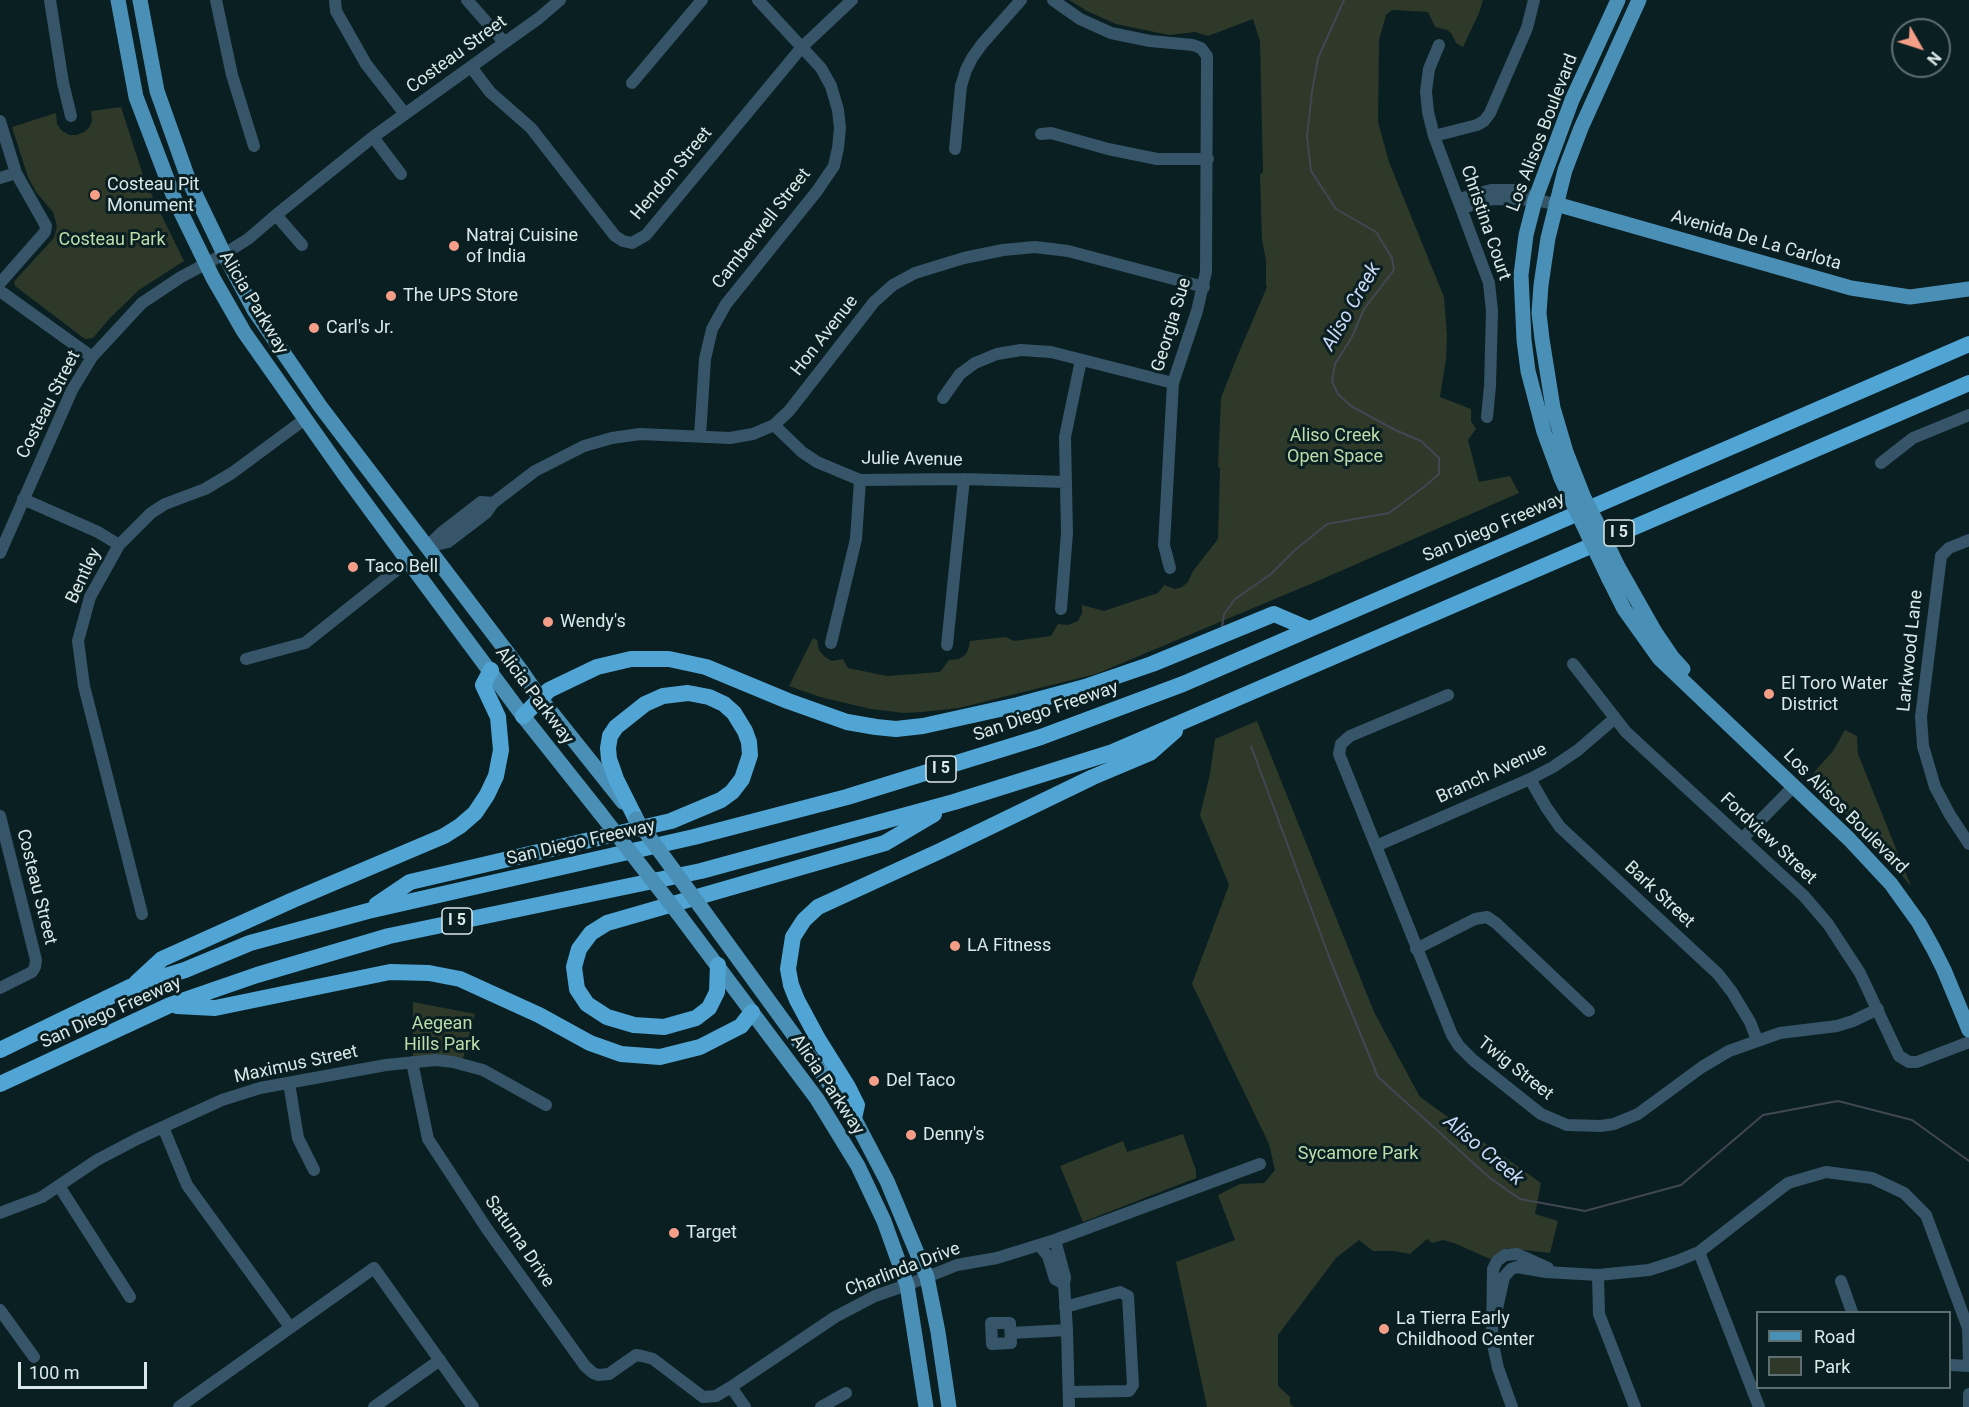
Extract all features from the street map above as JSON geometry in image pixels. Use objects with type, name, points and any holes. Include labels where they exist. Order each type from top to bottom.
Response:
[{"type":"highway","name":"San Diego Freeway","points":[[0,1050],[130,987],[185,970],[250,944],[368,911],[694,837],[847,797],[1041,737],[1193,680],[1969,344]]},
{"type":"highway","name":"San Diego Freeway","points":[[0,1084],[170,1005],[257,975],[388,936],[702,871],[954,802],[1110,753],[1969,383]]},
{"type":"highway","points":[[523,716],[549,690],[597,667],[631,659],[669,658],[706,667],[788,701],[847,722],[896,729],[923,726],[1018,705],[1086,687],[1152,664],[1274,614],[1308,629]]},
{"type":"highway","points":[[130,987],[162,959],[444,836],[475,813],[496,776],[501,750],[495,710],[483,685],[491,670]]},
{"type":"highway","points":[[368,911],[410,882],[671,821],[721,800],[732,792],[742,779],[750,755],[750,742],[746,730],[734,713],[724,704],[709,697],[688,693],[663,696],[645,704],[616,727],[610,736],[609,759],[616,779],[636,819]]},
{"type":"highway","points":[[856,1122],[857,1105],[818,1040],[797,1000],[792,985],[788,969],[793,937],[804,920],[818,907],[1093,777],[1150,753],[1186,721]]},
{"type":"highway","points":[[718,966],[717,992],[709,1008],[696,1018],[664,1027],[634,1025],[607,1017],[597,1011],[587,1004],[577,989],[574,967],[579,949],[591,933],[607,923],[885,843],[954,802]]},
{"type":"highway","points":[[170,1005],[215,1008],[390,972],[429,973],[460,979],[590,1043],[621,1054],[660,1057],[700,1047],[741,1026],[750,1016]]},
{"type":"main road","name":"Alicia Parkway","points":[[118,0],[136,97],[175,200],[206,264],[244,332],[408,561],[523,716],[677,912],[718,966],[750,1016],[817,1099],[858,1166],[884,1221],[908,1285],[926,1407]]},
{"type":"main road","name":"Alicia Parkway","points":[[141,0],[157,91],[189,180],[254,310],[311,394],[540,698],[636,819],[856,1122],[898,1204],[927,1277],[949,1407]]},
{"type":"main road","name":"Los Alisos Boulevard","points":[[1618,0],[1572,100],[1535,200],[1526,236],[1521,275],[1524,340],[1528,371],[1544,432],[1568,477],[1608,579],[1624,609],[1659,658],[1861,851],[1891,884],[1919,923],[1937,956],[1969,1030]]},
{"type":"main road","name":"Los Alisos Boulevard","points":[[1639,0],[1581,128],[1565,170],[1556,204],[1541,285],[1539,313],[1544,363],[1553,408],[1566,452],[1568,477],[1584,498],[1617,565],[1655,632],[1672,657],[1696,684],[1704,701]]},
{"type":"main road","name":"Avenida De La Carlota","points":[[1556,204],[1851,288],[1910,297],[1969,289]]},
{"type":"main road","points":[[244,332],[271,356],[300,394],[311,394]]},
{"type":"main road","points":[[305,419],[314,417],[322,424],[355,466],[384,489]]},
{"type":"main road","points":[[408,561],[427,547]]},
{"type":"main road","points":[[750,1016],[767,998]]},
{"type":"main road","points":[[840,1136],[856,1122]]},
{"type":"street","points":[[50,0],[63,82],[71,116]]},
{"type":"street","points":[[216,0],[231,75],[254,146]]},
{"type":"street","points":[[335,0],[336,10],[366,64],[405,114]]},
{"type":"street","points":[[467,0],[504,42]]},
{"type":"street","name":"Costeau Street","points":[[0,553],[72,390],[92,357],[149,297],[248,239],[373,137],[539,18],[560,0]]},
{"type":"street","points":[[632,83],[702,0]]},
{"type":"street","name":"Camberwell Street","points":[[700,436],[705,359],[712,329],[726,304],[818,191],[834,166],[838,148],[840,128],[838,110],[831,86],[821,68],[758,0]]},
{"type":"street","name":"Hendon Street","points":[[471,67],[490,92],[531,128],[615,236],[622,241],[632,243],[646,235],[802,47],[852,0]]},
{"type":"street","points":[[955,149],[961,86],[966,70],[982,44],[1021,0]]},
{"type":"street","name":"Georgia Sue","points":[[1053,0],[1080,19],[1111,33],[1150,41],[1193,45],[1201,48],[1207,56],[1206,272],[1204,287],[1173,383],[1164,545],[1170,568]]},
{"type":"street","points":[[1434,136],[1477,125],[1484,121],[1490,113],[1527,28],[1534,0]]},
{"type":"street","name":"Christina Court","points":[[1439,45],[1429,69],[1426,91],[1428,112],[1434,136],[1489,283],[1492,310],[1491,376],[1487,417]]},
{"type":"street","points":[[0,121],[16,173],[46,226],[45,232],[0,283]]},
{"type":"street","points":[[1041,134],[1051,133],[1108,149],[1157,159],[1208,159]]},
{"type":"street","points":[[373,137],[401,174]]},
{"type":"street","points":[[0,178],[16,173]]},
{"type":"street","name":"Avenida De La Carlota","points":[[1460,204],[1491,190],[1519,190],[1535,200],[1556,204]]},
{"type":"street","points":[[276,215],[302,245]]},
{"type":"street","name":"Hon Avenue","points":[[427,547],[448,542],[535,471],[584,446],[612,438],[640,434],[730,438],[753,434],[774,425],[789,411],[874,302],[893,285],[925,270],[983,254],[1035,248],[1068,251],[1204,287]]},
{"type":"street","points":[[0,291],[92,357]]},
{"type":"street","points":[[943,398],[956,378],[975,363],[997,354],[1028,350],[1051,352],[1173,383]]},
{"type":"street","points":[[1061,609],[1067,533],[1065,437],[1081,360]]},
{"type":"street","points":[[1881,463],[1913,438],[1969,415]]},
{"type":"street","name":"Bentley","points":[[142,914],[84,686],[78,641],[90,597],[119,545],[151,513],[173,501],[205,489],[232,473],[305,419]]},
{"type":"street","name":"Julie Avenue","points":[[774,425],[802,452],[817,462],[860,480],[964,479],[1066,482]]},
{"type":"street","points":[[947,645],[964,479]]},
{"type":"street","points":[[831,643],[856,539],[860,480]]},
{"type":"street","points":[[23,499],[83,525],[119,545]]},
{"type":"street","name":"Larkwood Lane","points":[[1969,540],[1949,548],[1941,556],[1921,717],[1923,746],[1930,774],[1950,815],[1969,844]]},
{"type":"street","points":[[246,659],[305,642],[408,561]]},
{"type":"street","name":"Fordview Street","points":[[1573,664],[1614,719],[1804,896],[1828,924],[1860,973],[1899,1056],[1909,1062],[1920,1061],[1969,1042]]},
{"type":"street","name":"Twig Street","points":[[1448,695],[1350,736],[1339,748],[1342,762],[1452,1035],[1473,1060],[1541,1114],[1568,1125],[1601,1126],[1625,1120],[1638,1114],[1713,1060],[1730,1051],[1780,1034],[1853,1022],[1878,1009]]},
{"type":"street","name":"Branch Avenue","points":[[1376,846],[1530,779],[1569,757],[1614,719]]},
{"type":"street","name":"Bark Street","points":[[1530,779],[1545,807],[1560,827],[1718,974],[1750,1022],[1757,1040]]},
{"type":"street","points":[[1742,840],[1793,787]]},
{"type":"street","name":"Costeau Street","points":[[0,816],[36,960],[32,972],[0,988]]},
{"type":"street","points":[[1416,949],[1476,919],[1487,917],[1589,1011]]},
{"type":"street","name":"Maximus Street","points":[[0,1214],[27,1204],[104,1156],[231,1096],[289,1083],[436,1060],[483,1070],[546,1105]]},
{"type":"street","name":"Saturna Drive","points":[[412,1062],[428,1139],[487,1229],[585,1366],[593,1373],[604,1375],[636,1355],[653,1359]]},
{"type":"street","points":[[289,1083],[298,1138],[314,1170]]},
{"type":"street","points":[[163,1127],[186,1185],[290,1327]]},
{"type":"street","name":"Charlinda Drive","points":[[653,1359],[703,1397],[716,1396],[835,1317],[875,1296],[957,1265],[997,1258],[1055,1240],[1260,1164]]},
{"type":"street","points":[[1493,1322],[1504,1277],[1510,1269],[1517,1267],[1546,1272],[1598,1275],[1649,1270],[1699,1252],[1788,1183],[1826,1172],[1872,1178],[1904,1193],[1926,1215],[1968,1328],[1969,1364],[1951,1365]]},
{"type":"street","points":[[59,1186],[129,1297]]},
{"type":"street","points":[[1055,1240],[1065,1277],[1069,1407]]},
{"type":"street","points":[[1039,1245],[1048,1256],[1055,1279],[1064,1284]]},
{"type":"street","points":[[1699,1252],[1760,1407]]},
{"type":"street","points":[[1512,1407],[1498,1368],[1492,1340],[1493,1269],[1497,1261],[1505,1256],[1517,1254],[1557,1272]]},
{"type":"street","points":[[179,1407],[197,1402],[290,1327],[374,1268],[474,1407]]},
{"type":"street","points":[[1598,1275],[1599,1314],[1635,1407]]},
{"type":"street","points":[[1841,1281],[1852,1311]]},
{"type":"street","points":[[1065,1307],[1120,1293],[1128,1296],[1133,1384],[1129,1391],[1069,1392]]},
{"type":"street","points":[[0,1310],[34,1357]]},
{"type":"street","points":[[1011,1333],[1067,1330]]},
{"type":"street","points":[[374,1407],[440,1360]]},
{"type":"street","points":[[731,1388],[745,1407]]},
{"type":"street","points":[[821,1407],[846,1393]]},
{"type":"street","points":[[1969,1394],[1969,1407]]},
{"type":"green space","name":"Aliso Creek Open Space","points":[[1069,0],[1483,0],[1463,47],[1456,43],[1447,30],[1435,27],[1428,12],[1392,10],[1386,15],[1379,40],[1378,122],[1389,162],[1444,297],[1447,335],[1440,397],[1471,409],[1471,421],[1476,429],[1468,440],[1479,482],[1510,476],[1519,493],[1096,674],[959,708],[904,713],[871,709],[820,697],[789,686],[813,638],[817,640],[819,650],[832,661],[843,659],[848,668],[887,676],[940,672],[949,660],[959,659],[965,655],[970,641],[1006,637],[1014,641],[1051,636],[1058,624],[1068,625],[1078,621],[1082,613],[1082,605],[1104,611],[1158,593],[1164,585],[1175,589],[1182,587],[1218,539],[1221,398],[1267,287],[1262,239],[1260,175],[1263,172],[1260,41],[1253,19],[1208,36],[1195,32],[1169,35],[1116,24]]},
{"type":"green space","name":"Costeau Park","points":[[121,107],[142,172],[184,261],[139,290],[93,338],[85,339],[15,286],[14,282],[18,277],[54,238],[57,226],[53,212],[36,192],[28,177],[12,127],[56,113],[57,124],[61,130],[69,135],[76,135],[89,128],[92,121],[91,111]]},
{"type":"green space","name":"Sycamore Park","points":[[1257,721],[1374,1012],[1420,1097],[1541,1183],[1535,1214],[1558,1221],[1550,1253],[1507,1248],[1490,1259],[1443,1240],[1432,1243],[1427,1239],[1410,1254],[1373,1251],[1359,1240],[1336,1258],[1278,1335],[1278,1386],[1290,1397],[1290,1404],[1294,1407],[1207,1407],[1176,1262],[1235,1240],[1218,1195],[1240,1184],[1264,1183],[1275,1170],[1269,1144],[1192,984],[1229,885],[1200,815],[1210,774],[1215,739]]},
{"type":"green space","points":[[1845,730],[1857,736],[1858,754],[1911,886],[1861,829],[1808,779],[1833,751]]},
{"type":"green space","name":"Aegean Hills Park","points":[[413,1002],[475,1014],[462,1062],[413,1058]]},
{"type":"green space","points":[[1183,1134],[1196,1170],[1196,1178],[1083,1222],[1060,1166],[1123,1141],[1127,1152]]},
{"type":"waterway","name":"Aliso Creek","points":[[1222,627],[1224,614],[1235,599],[1271,574],[1295,550],[1327,524],[1389,513],[1439,474],[1439,458],[1421,441],[1351,406],[1338,394],[1332,382],[1335,364],[1352,337],[1364,309],[1394,270],[1392,258],[1376,232],[1336,209],[1311,171],[1307,137],[1318,58],[1344,0]]},
{"type":"waterway","name":"Aliso Creek","points":[[1251,746],[1331,962],[1378,1077],[1490,1178],[1520,1199],[1585,1211],[1681,1185],[1763,1115],[1838,1101],[1912,1120],[1969,1161]]},
{"type":"place","name":"Costeau Pit Monument","points":[[95,195]]},
{"type":"place","name":"Natraj Cuisine of India","points":[[454,246]]},
{"type":"place","name":"The UPS Store","points":[[391,296]]},
{"type":"place","name":"Carl's Jr.","points":[[314,328]]},
{"type":"place","name":"Taco Bell","points":[[353,567]]},
{"type":"place","name":"Wendy's","points":[[548,622]]},
{"type":"place","name":"El Toro Water District","points":[[1769,694]]},
{"type":"place","name":"LA Fitness","points":[[955,946]]},
{"type":"place","name":"Del Taco","points":[[874,1081]]},
{"type":"place","name":"Denny's","points":[[911,1135]]},
{"type":"place","name":"Target","points":[[674,1233]]},
{"type":"place","name":"La Tierra Early Childhood Center","points":[[1384,1329]]}]
